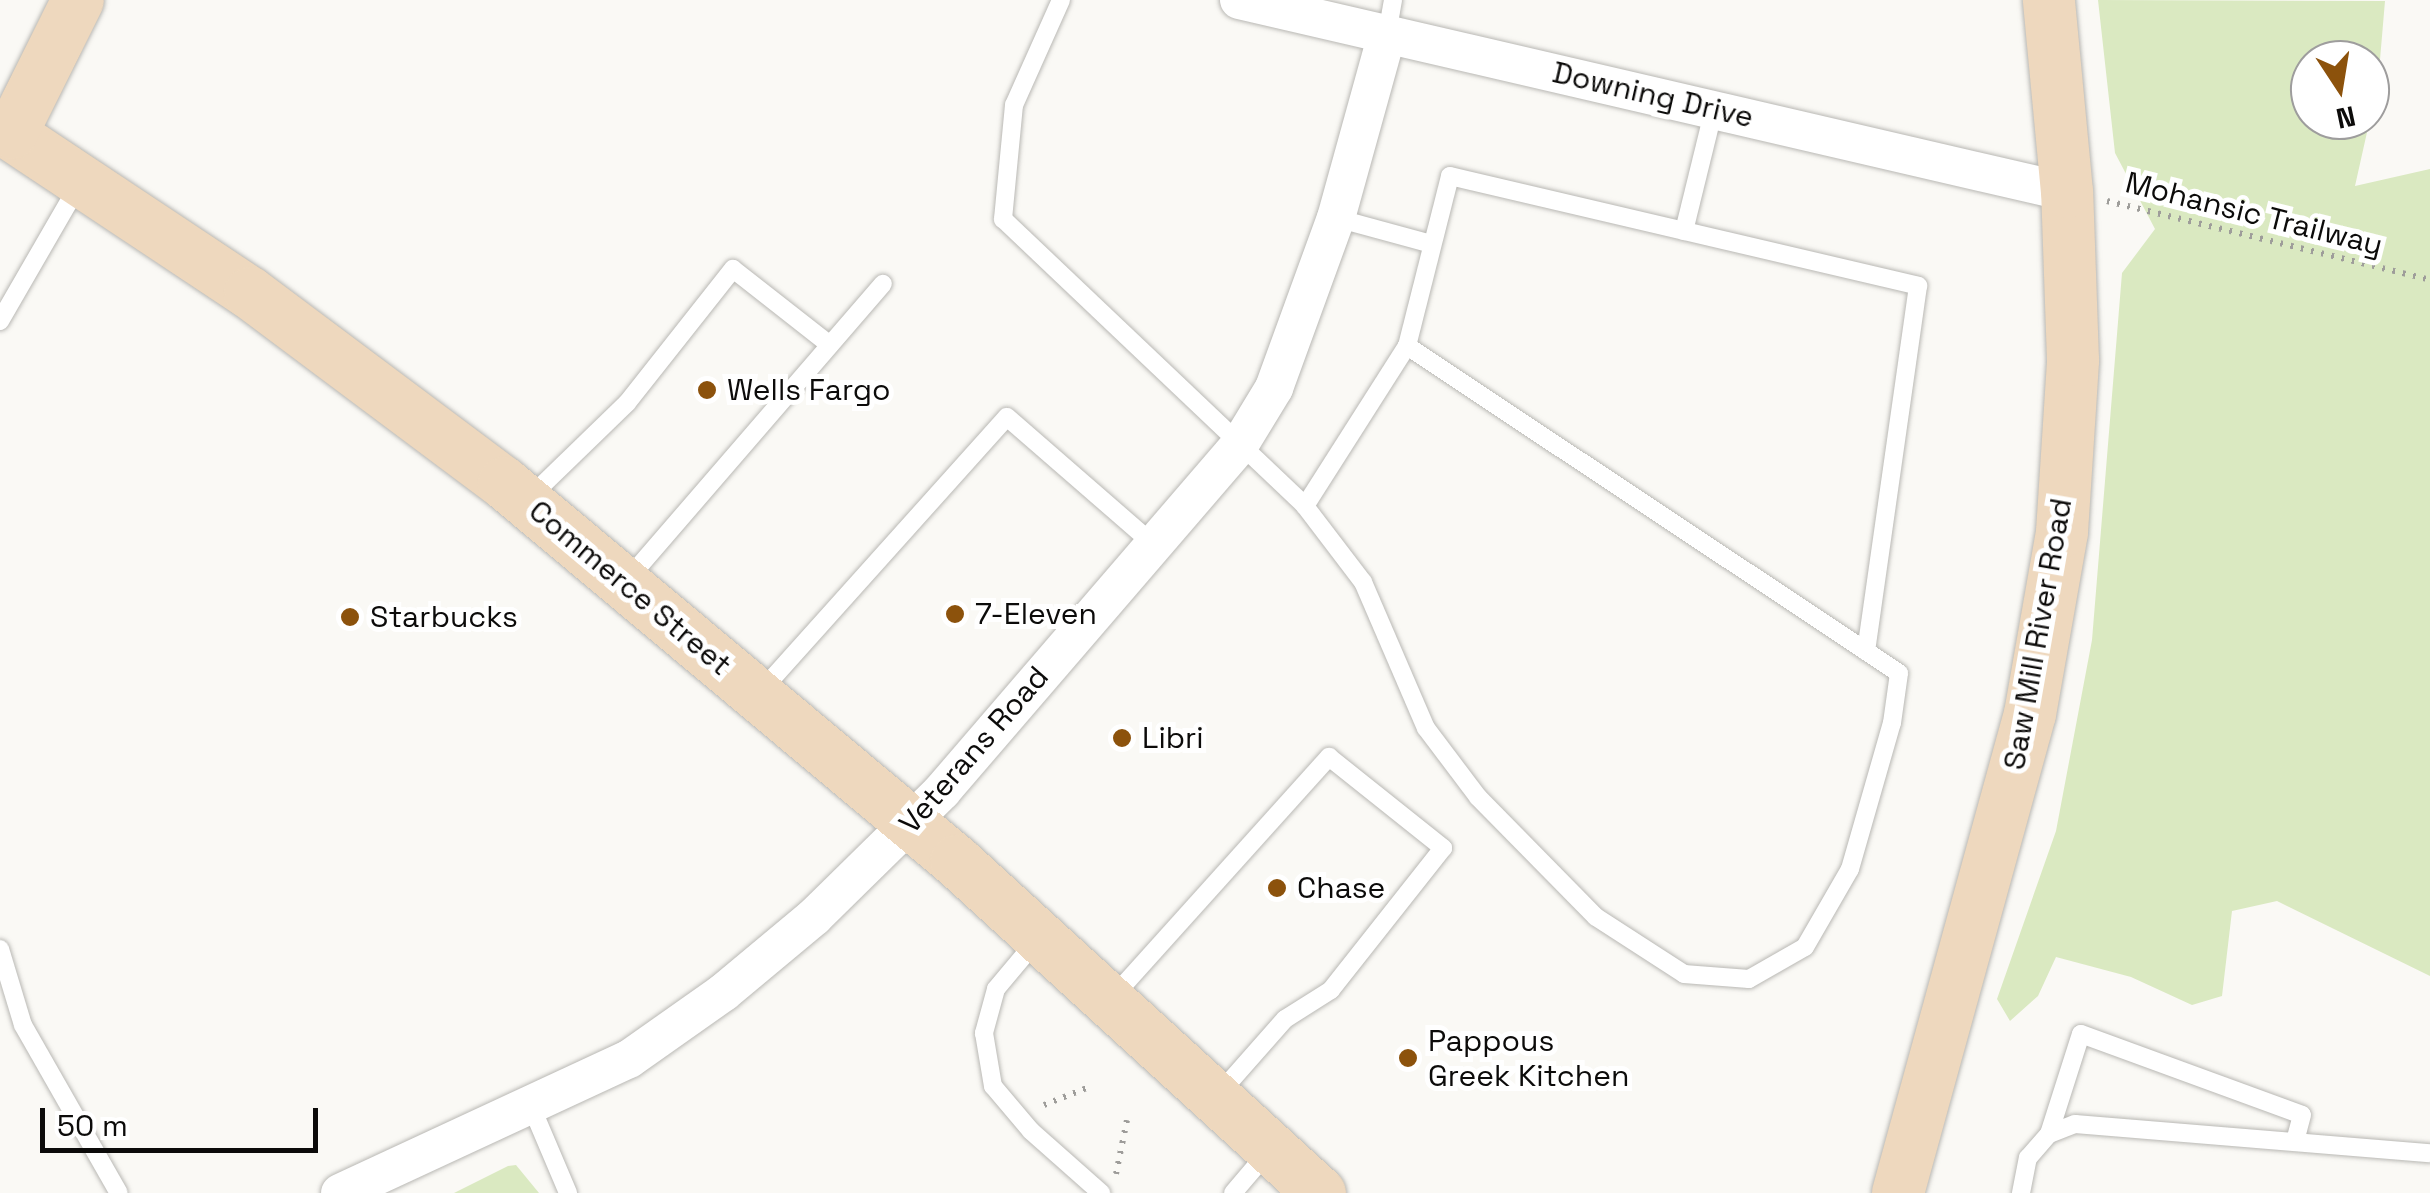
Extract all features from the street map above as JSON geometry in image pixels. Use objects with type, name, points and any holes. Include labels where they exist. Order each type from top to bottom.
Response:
[{"type":"street","name":"Commerce Street","points":[[78,0],[6,130],[250,293],[526,501],[910,826],[1320,1193]]},
{"type":"street","name":"Downing Drive","points":[[1238,0],[1390,17],[1714,108],[2068,192]]},
{"type":"street","name":"Saw Mill River Road","points":[[1898,1193],[2030,714],[2058,550],[2073,360],[2068,192],[2049,0]]},
{"type":"street","name":"Veterans Road","points":[[340,1193],[528,1100],[629,1059],[724,992],[910,826],[1151,542],[1240,444],[1274,388],[1336,218],[1390,17]]},
{"type":"lane","points":[[1061,0],[1014,105],[1004,219],[1305,506],[1363,582],[1426,728],[1478,797],[1596,917],[1684,974],[1749,979],[1805,947],[1850,870],[1892,723],[1899,673],[1408,346]]},
{"type":"lane","points":[[1684,232],[1714,108]]},
{"type":"lane","points":[[1305,506],[1408,346],[1450,176],[1918,286],[1866,651]]},
{"type":"lane","points":[[0,322],[82,179]]},
{"type":"lane","points":[[1336,218],[1432,244]]},
{"type":"lane","points":[[526,501],[626,402],[733,269],[830,346]]},
{"type":"lane","points":[[624,583],[883,284]]},
{"type":"lane","points":[[757,694],[1007,417],[1151,542]]},
{"type":"lane","points":[[1108,1002],[1328,757],[1443,848],[1331,990],[1285,1019],[1214,1100]]},
{"type":"lane","points":[[1038,939],[996,988],[984,1033],[993,1086],[1031,1131],[1101,1193]]},
{"type":"lane","points":[[0,948],[23,1025],[119,1193]]},
{"type":"lane","points":[[2022,1193],[2028,1158],[2048,1134],[2080,1034],[2302,1115],[2295,1142]]},
{"type":"lane","points":[[528,1100],[568,1193]]},
{"type":"lane","points":[[2048,1134],[2076,1124],[2430,1153]]},
{"type":"lane","points":[[1233,1193],[1270,1148]]},
{"type":"path","name":"Mohansic Trailway","points":[[2068,192],[2430,280]]},
{"type":"path","points":[[1036,1108],[1089,1088]]},
{"type":"path","points":[[1115,1175],[1127,1120]]},
{"type":"green space","points":[[2098,0],[2385,1],[2382,40],[2290,40],[2290,140],[2365,140],[2355,186],[2430,169],[2430,976],[2277,901],[2232,911],[2222,996],[2192,1005],[2131,977],[2056,957],[2038,996],[2010,1021],[1997,999],[2056,831],[2092,640],[2122,273],[2155,229],[2115,153]]},
{"type":"green space","points":[[516,1165],[539,1193],[454,1193],[508,1166]]},
{"type":"place","name":"Wells Fargo","points":[[707,390]]},
{"type":"place","name":"7-Eleven","points":[[955,614]]},
{"type":"place","name":"Starbucks","points":[[350,617]]},
{"type":"place","name":"Libri","points":[[1122,738]]},
{"type":"place","name":"Chase","points":[[1277,888]]},
{"type":"place","name":"Pappous Greek Kitchen","points":[[1408,1058]]}]
